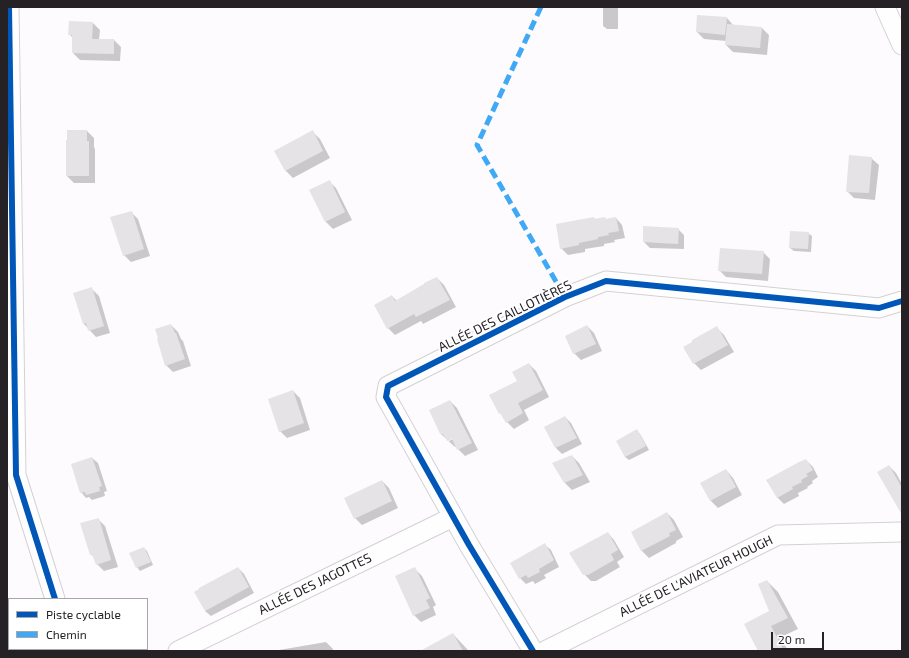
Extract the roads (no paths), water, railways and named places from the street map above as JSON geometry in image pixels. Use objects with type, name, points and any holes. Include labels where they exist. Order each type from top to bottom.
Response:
[{"type":"street","points":[[9,7],[16,475],[55,598]]},
{"type":"street","points":[[884,7],[902,45]]},
{"type":"street","name":"ALLÉE DES CAILLOTIÈRES","points":[[453,517],[386,397],[388,386],[565,297],[606,281],[879,308],[902,301]]},
{"type":"street","points":[[453,517],[533,651]]},
{"type":"street","name":"ALLÉE DES JAGOTTES","points":[[178,651],[453,517]]},
{"type":"street","name":"ALLÉE DE L'AVIATEUR HOUGH","points":[[545,651],[778,535],[902,532]]}]
